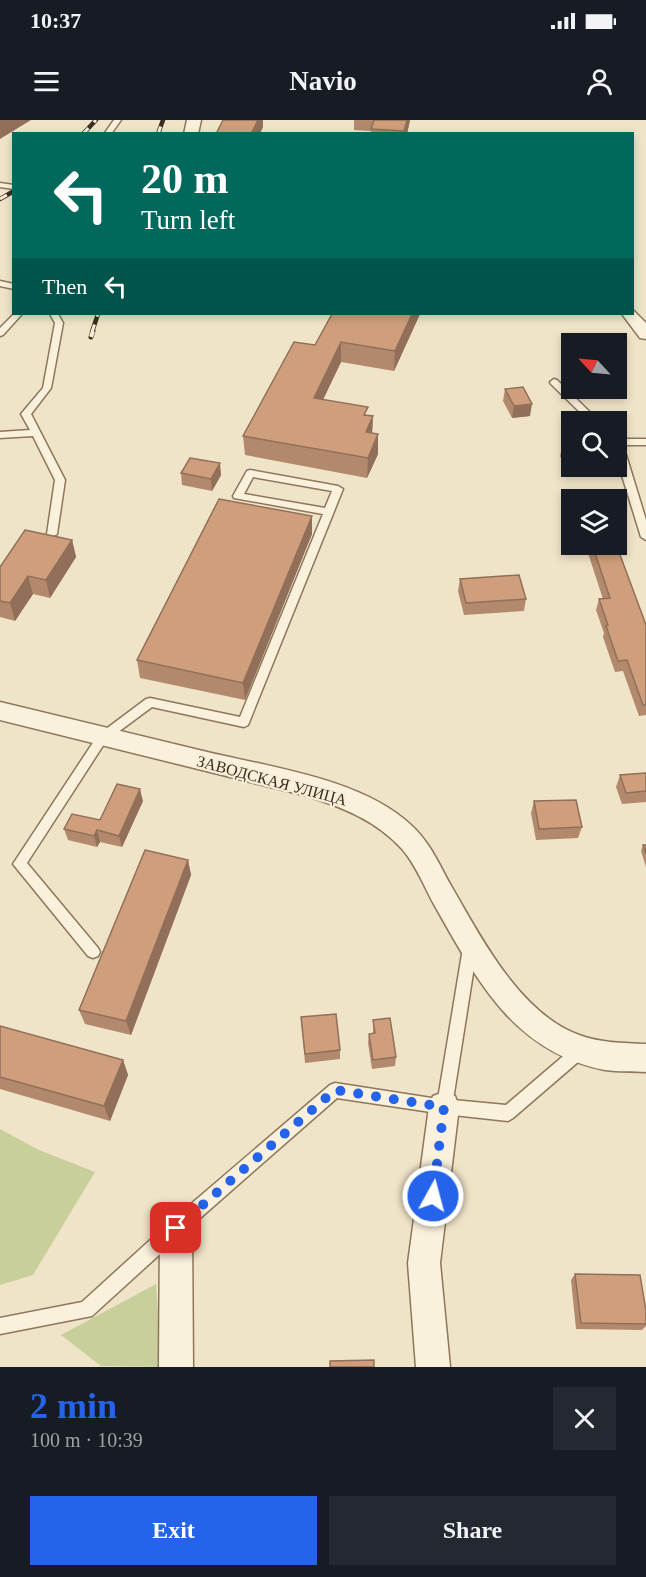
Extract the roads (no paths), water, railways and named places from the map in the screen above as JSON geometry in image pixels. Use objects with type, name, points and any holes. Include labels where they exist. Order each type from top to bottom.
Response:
[{"type":"street","points":[[631,315],[646,334]]},
{"type":"street","name":"ЗАВОДСКАЯ УЛИЦА","points":[[0,711],[102,738],[307,786],[354,801],[386,818],[412,842],[471,943],[511,1003],[530,1023],[552,1039],[580,1051],[603,1057],[646,1058]]},
{"type":"street","points":[[433,1367],[424,1263],[444,1107]]},
{"type":"street","points":[[176,1228],[176,1367]]},
{"type":"lane","points":[[0,333],[17,315]]},
{"type":"lane","points":[[52,534],[60,480],[26,414],[47,388],[59,323],[55,315]]},
{"type":"lane","points":[[554,382],[584,411]]},
{"type":"lane","points":[[0,435],[37,432]]},
{"type":"lane","points":[[627,442],[646,442]]},
{"type":"lane","points":[[93,952],[20,864],[102,738],[150,702],[244,722],[338,489],[250,473],[238,496],[328,512]]},
{"type":"lane","points":[[627,475],[646,537]]},
{"type":"lane","points":[[444,1107],[471,943]]},
{"type":"lane","points":[[0,1326],[86,1310],[176,1228],[335,1090],[444,1107],[508,1113],[580,1051]]},
{"type":"railway","points":[[85,132],[96,120]]},
{"type":"railway","points":[[159,132],[163,120]]},
{"type":"railway","points":[[0,199],[12,192]]},
{"type":"railway","points":[[92,332],[98,315]]},
{"type":"railway","points":[[91,337],[93,331]]}]
